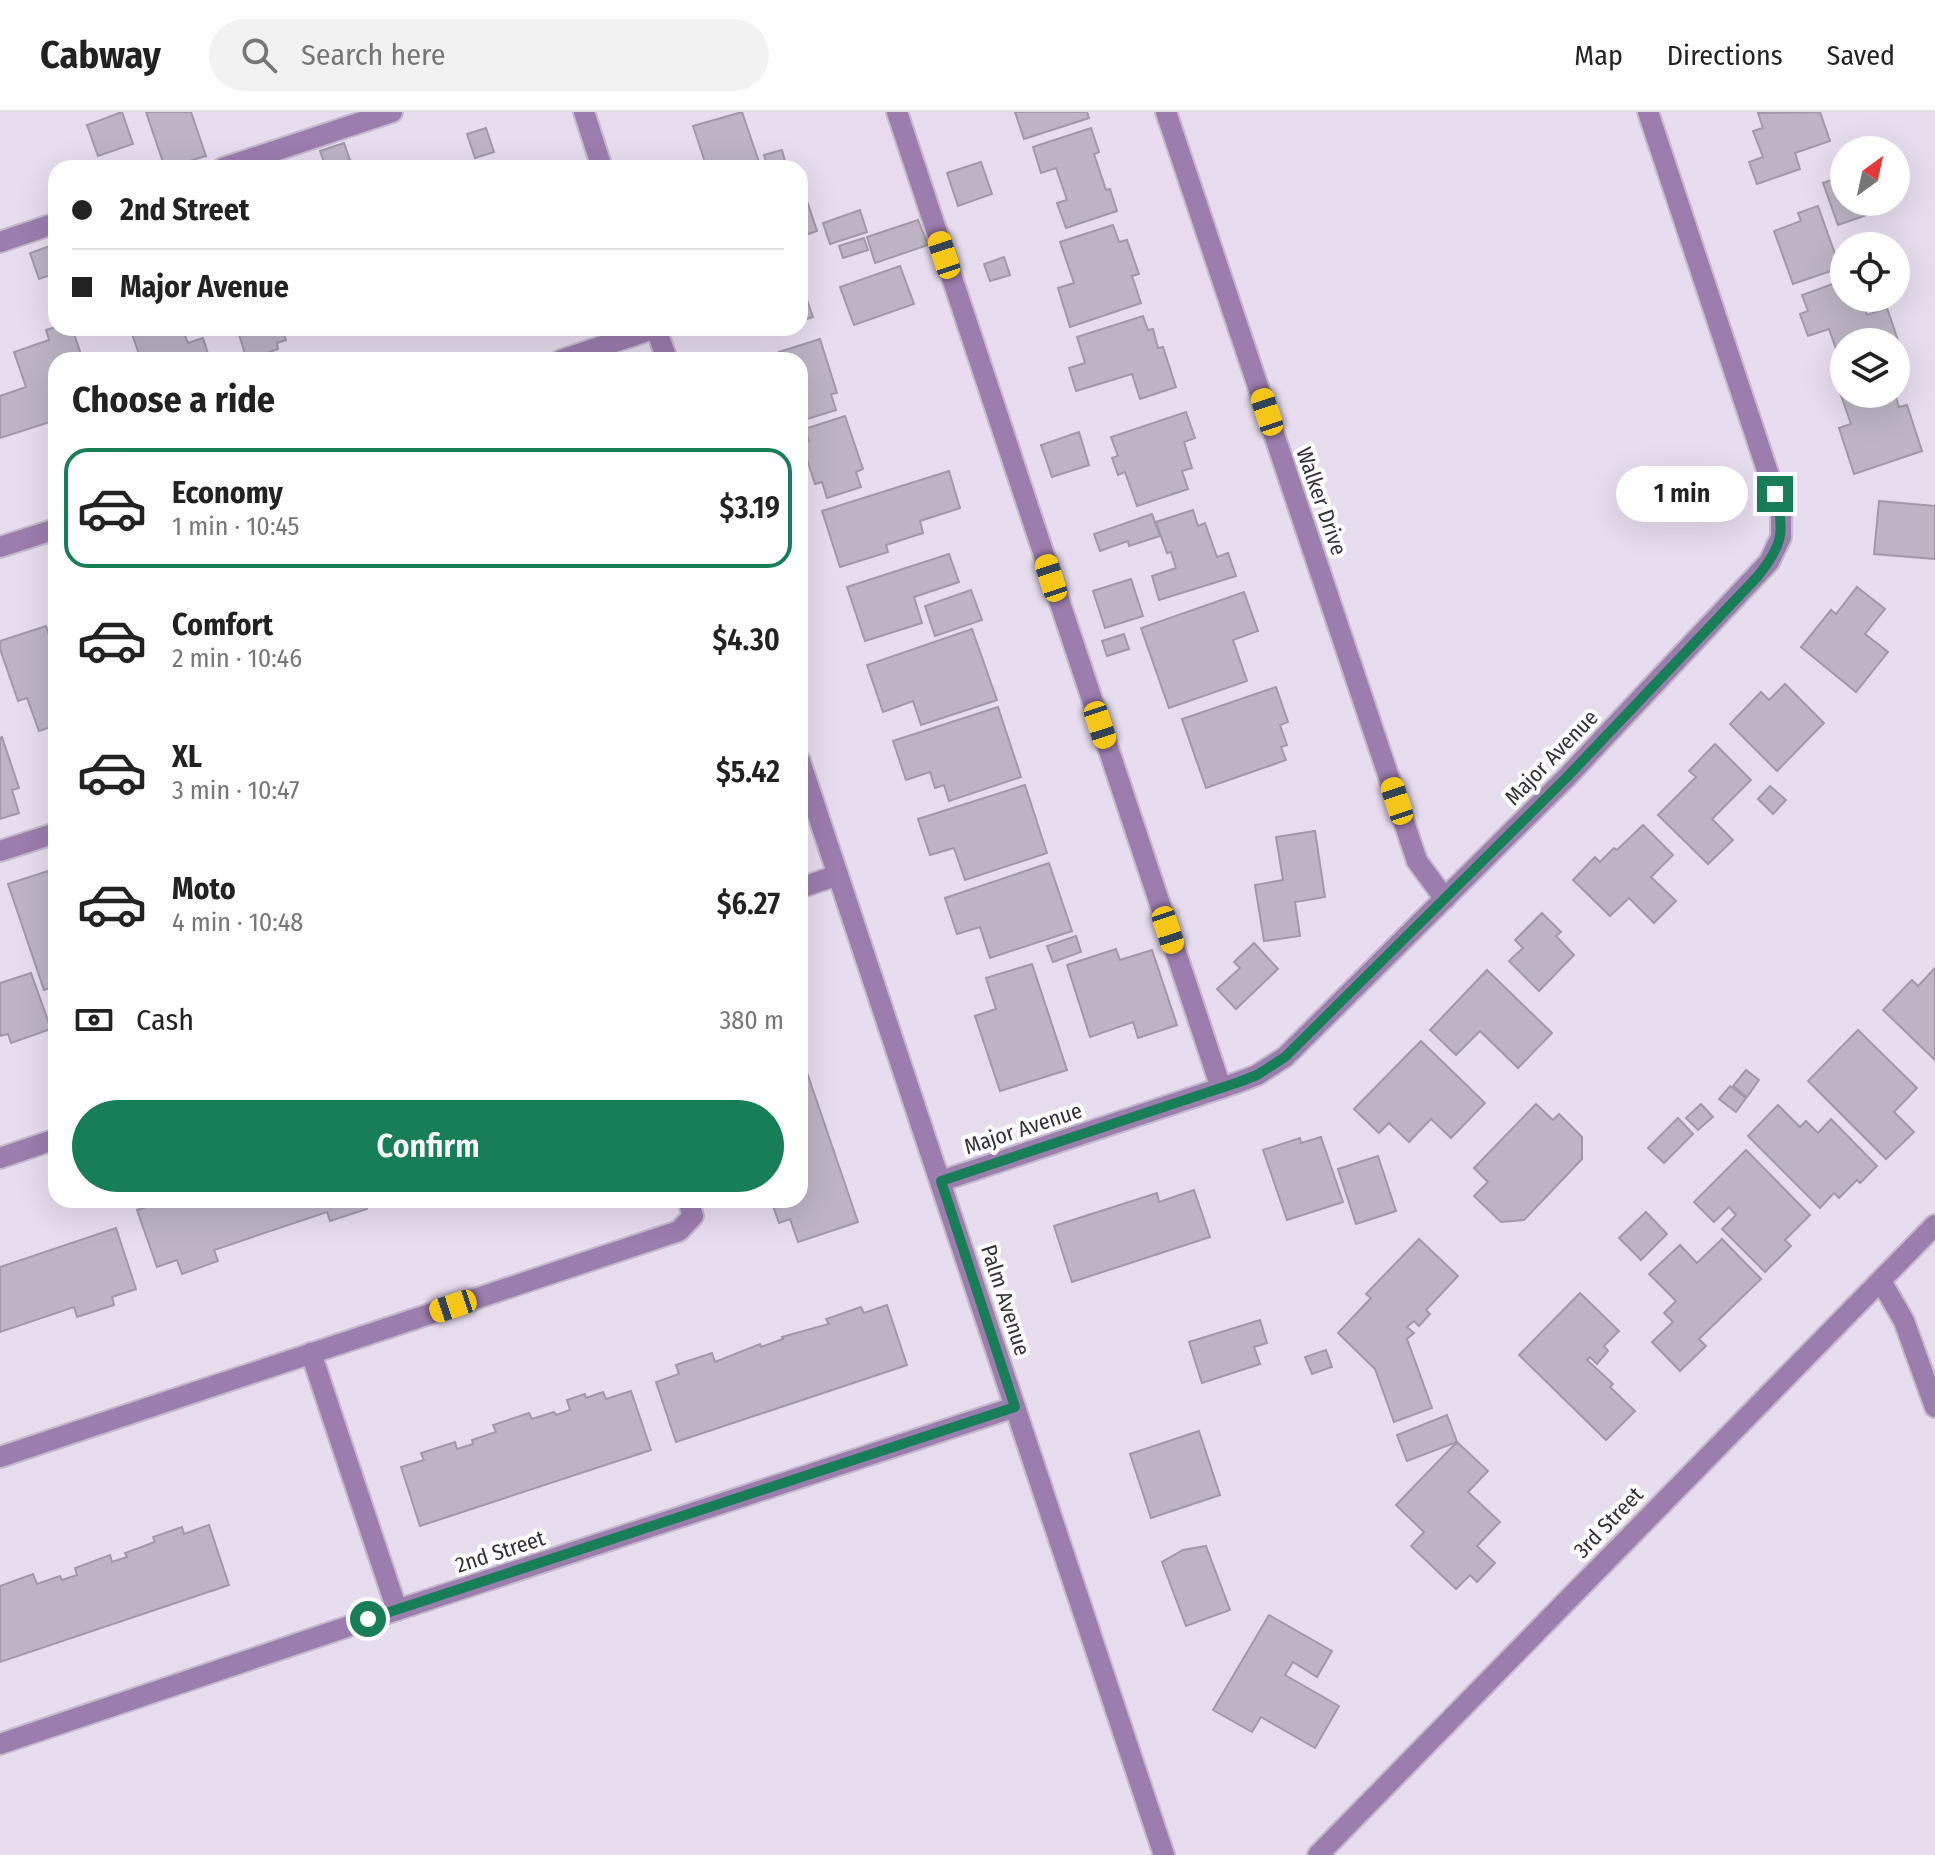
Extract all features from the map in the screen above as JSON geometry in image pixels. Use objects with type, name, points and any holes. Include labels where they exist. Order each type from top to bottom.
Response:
[{"type":"street","points":[[247,160],[392,112]]},
{"type":"street","points":[[584,112],[599,160]]},
{"type":"street","points":[[897,112],[1221,1088]]},
{"type":"street","name":"Walker Drive","points":[[1166,112],[1417,861],[1445,899]]},
{"type":"street","name":"Major Avenue","points":[[941,1181],[1221,1088],[1257,1075],[1285,1057],[1567,777],[1769,562],[1781,537],[1782,525],[1775,494],[1648,112]]},
{"type":"street","points":[[0,242],[48,226]]},
{"type":"street","points":[[585,352],[632,336]]},
{"type":"street","points":[[0,547],[48,532]]},
{"type":"street","name":"Palm Avenue","points":[[808,785],[1164,1855]]},
{"type":"street","points":[[0,851],[48,836]]},
{"type":"street","points":[[808,885],[838,875]]},
{"type":"street","points":[[0,1158],[48,1142]]},
{"type":"street","points":[[0,1457],[679,1231],[693,1216],[690,1208]]},
{"type":"street","name":"3rd Street","points":[[1318,1855],[1935,1225]]},
{"type":"street","points":[[1881,1281],[1904,1321],[1935,1407]]},
{"type":"street","points":[[311,1353],[397,1610]]},
{"type":"street","name":"2nd Street","points":[[0,1744],[1015,1407]]},
{"type":"building","points":[[122,112],[133,144],[98,156],[87,125]]},
{"type":"building","points":[[146,112],[191,112],[206,156],[192,160],[162,160]]},
{"type":"building","points":[[742,112],[758,160],[704,160],[693,126]]},
{"type":"building","points":[[1015,112],[1087,112],[1089,118],[1024,139]]},
{"type":"building","points":[[1820,112],[1830,141],[1795,153],[1800,169],[1757,184],[1749,162],[1763,157],[1753,131],[1763,128],[1758,113]]},
{"type":"building","points":[[486,128],[494,152],[475,158],[467,134]]},
{"type":"building","points":[[1091,128],[1099,152],[1094,154],[1117,211],[1066,228],[1057,203],[1067,200],[1056,168],[1041,173],[1033,147]]},
{"type":"building","points":[[344,143],[350,160],[323,160],[320,151]]},
{"type":"building","points":[[782,150],[785,160],[766,160],[764,155]]},
{"type":"building","points":[[981,162],[992,194],[958,206],[947,173]]},
{"type":"building","points":[[1830,181],[1830,203],[1823,183]]},
{"type":"building","points":[[808,204],[817,231],[808,234]]},
{"type":"building","points":[[1818,206],[1830,240],[1830,271],[1793,284],[1774,231],[1801,221],[1798,213]]},
{"type":"building","points":[[860,210],[867,232],[830,244],[823,223]]},
{"type":"building","points":[[1835,216],[1864,216],[1838,225]]},
{"type":"building","points":[[918,220],[928,245],[875,263],[867,237]]},
{"type":"building","points":[[1113,225],[1119,242],[1127,240],[1139,274],[1132,276],[1141,303],[1070,327],[1058,288],[1074,283],[1060,242]]},
{"type":"building","points":[[864,238],[868,250],[843,258],[839,246]]},
{"type":"building","points":[[48,247],[48,276],[39,279],[30,253]]},
{"type":"building","points":[[1004,257],[1010,275],[990,281],[984,264]]},
{"type":"building","points":[[900,266],[914,304],[854,325],[840,287]]},
{"type":"building","points":[[1830,285],[1830,312],[1866,312],[1867,315],[1888,312],[1894,328],[1830,328],[1830,332],[1829,329],[1808,336],[1800,314],[1808,311],[1802,295]]},
{"type":"building","points":[[1143,316],[1148,330],[1153,329],[1158,348],[1163,347],[1176,387],[1140,399],[1132,374],[1076,391],[1069,368],[1085,363],[1077,337]]},
{"type":"building","points":[[46,330],[48,336],[75,336],[80,352],[48,352],[48,423],[0,438],[0,396],[26,387],[14,352],[49,340]]},
{"type":"building","points":[[133,336],[185,336],[188,343],[203,338],[207,352],[138,352]]},
{"type":"building","points":[[240,336],[285,336],[286,340],[277,343],[278,349],[244,352]]},
{"type":"building","points":[[820,339],[837,393],[831,394],[836,410],[808,419],[808,352],[779,352]]},
{"type":"building","points":[[1845,408],[1908,408],[1922,451],[1854,474],[1839,428],[1851,424]]},
{"type":"building","points":[[1186,412],[1195,438],[1184,442],[1192,468],[1182,471],[1188,489],[1137,506],[1125,472],[1118,475],[1112,458],[1118,456],[1111,437]]},
{"type":"building","points":[[845,416],[863,469],[856,472],[861,487],[827,498],[822,482],[815,484],[808,462],[808,428]]},
{"type":"building","points":[[1079,432],[1089,465],[1052,477],[1041,445]]},
{"type":"building","points":[[949,471],[960,508],[920,521],[923,533],[886,545],[888,552],[840,567],[822,511]]},
{"type":"building","points":[[1879,501],[1935,506],[1935,559],[1874,554]]},
{"type":"building","points":[[1193,510],[1198,526],[1205,523],[1217,557],[1228,553],[1236,576],[1159,600],[1152,576],[1176,568],[1156,522]]},
{"type":"building","points":[[1152,514],[1160,536],[1129,546],[1128,541],[1100,551],[1094,534]]},
{"type":"building","points":[[949,554],[959,582],[914,597],[922,623],[865,641],[847,587]]},
{"type":"building","points":[[1131,579],[1143,616],[1105,628],[1093,591]]},
{"type":"building","points":[[1857,587],[1885,609],[1865,634],[1888,652],[1856,692],[1801,647],[1831,610],[1836,614]]},
{"type":"building","points":[[971,590],[982,620],[935,636],[925,606]]},
{"type":"building","points":[[1244,592],[1258,631],[1233,640],[1247,681],[1169,708],[1141,628]]},
{"type":"building","points":[[46,626],[48,728],[39,731],[27,698],[18,701],[0,641]]},
{"type":"building","points":[[972,629],[997,700],[921,725],[913,701],[883,712],[867,665]]},
{"type":"building","points":[[1124,634],[1129,649],[1107,656],[1102,641]]},
{"type":"building","points":[[1785,684],[1824,723],[1777,771],[1730,724],[1761,692],[1769,700]]},
{"type":"building","points":[[1276,687],[1288,722],[1280,725],[1287,745],[1281,747],[1286,760],[1206,788],[1182,719]]},
{"type":"building","points":[[998,707],[1021,777],[949,801],[944,785],[935,788],[930,772],[906,780],[893,741]]},
{"type":"building","points":[[0,738],[19,788],[12,790],[19,813],[0,819]]},
{"type":"building","points":[[1715,744],[1751,780],[1712,819],[1733,840],[1708,864],[1658,815],[1696,777],[1689,771]]},
{"type":"building","points":[[1025,785],[1047,853],[965,880],[954,848],[930,855],[918,819]]},
{"type":"building","points":[[1770,786],[1786,800],[1773,814],[1758,799]]},
{"type":"building","points":[[1643,825],[1673,855],[1651,877],[1676,901],[1654,923],[1629,898],[1610,916],[1573,880],[1595,857],[1600,862]]},
{"type":"building","points":[[1315,831],[1325,897],[1295,902],[1300,936],[1264,941],[1255,885],[1283,880],[1276,837]]},
{"type":"building","points":[[1049,863],[1072,931],[990,958],[980,927],[957,934],[945,898]]},
{"type":"building","points":[[48,871],[48,989],[44,990],[8,884]]},
{"type":"building","points":[[1542,913],[1561,932],[1556,936],[1574,955],[1539,991],[1509,961],[1523,948],[1515,940]]},
{"type":"building","points":[[1076,936],[1081,952],[1053,962],[1047,946]]},
{"type":"building","points":[[1254,943],[1278,969],[1236,1009],[1217,989],[1240,968],[1234,962]]},
{"type":"building","points":[[1116,949],[1120,960],[1152,950],[1177,1025],[1138,1038],[1133,1022],[1090,1037],[1067,965]]},
{"type":"building","points":[[1032,964],[1067,1070],[1000,1091],[975,1016],[996,1009],[986,978]]},
{"type":"building","points":[[1935,968],[1935,1060],[1883,1010],[1912,980],[1918,986]]},
{"type":"building","points":[[1487,970],[1552,1033],[1518,1068],[1480,1031],[1456,1055],[1430,1030]]},
{"type":"building","points":[[31,973],[48,1021],[48,1030],[11,1043],[8,1034],[0,1036],[0,983]]},
{"type":"building","points":[[1858,1030],[1917,1088],[1894,1112],[1914,1132],[1886,1159],[1808,1081]]},
{"type":"building","points":[[1421,1041],[1485,1103],[1451,1138],[1431,1119],[1409,1142],[1389,1123],[1379,1133],[1354,1109]]},
{"type":"building","points":[[1746,1070],[1759,1080],[1747,1097],[1733,1086]]},
{"type":"building","points":[[808,1075],[858,1222],[798,1242],[790,1219],[779,1223],[774,1208],[808,1208]]},
{"type":"building","points":[[1730,1086],[1746,1098],[1736,1112],[1719,1099]]},
{"type":"building","points":[[1536,1104],[1553,1120],[1559,1114],[1582,1137],[1582,1159],[1524,1220],[1501,1222],[1474,1196],[1488,1182],[1474,1168]]},
{"type":"building","points":[[1701,1104],[1713,1117],[1698,1130],[1686,1118]]},
{"type":"building","points":[[1778,1105],[1800,1127],[1806,1121],[1818,1133],[1831,1119],[1877,1166],[1839,1198],[1834,1193],[1820,1208],[1748,1136]]},
{"type":"building","points":[[1678,1118],[1693,1134],[1664,1163],[1648,1148]]},
{"type":"building","points":[[1321,1137],[1343,1202],[1287,1220],[1263,1150],[1300,1138],[1301,1143]]},
{"type":"building","points":[[1746,1150],[1810,1215],[1785,1240],[1791,1246],[1765,1272],[1722,1229],[1736,1215],[1729,1207],[1714,1222],[1694,1202]]},
{"type":"building","points":[[1378,1156],[1396,1211],[1356,1224],[1338,1169]]},
{"type":"building","points":[[1194,1190],[1210,1237],[1072,1282],[1054,1226],[1157,1193],[1159,1202]]},
{"type":"building","points":[[367,1209],[330,1221],[327,1212],[214,1250],[218,1261],[182,1274],[177,1260],[157,1267],[137,1210]]},
{"type":"building","points":[[1646,1212],[1667,1234],[1641,1260],[1619,1238]]},
{"type":"building","points":[[116,1228],[136,1289],[112,1297],[114,1305],[77,1317],[74,1307],[0,1332],[0,1267]]},
{"type":"building","points":[[1419,1239],[1458,1276],[1426,1310],[1430,1314],[1419,1326],[1414,1321],[1407,1327],[1414,1333],[1407,1339],[1432,1408],[1394,1422],[1375,1369],[1338,1333],[1371,1298],[1366,1294]]},
{"type":"building","points":[[1722,1239],[1761,1279],[1699,1339],[1706,1346],[1680,1371],[1652,1342],[1673,1322],[1664,1313],[1676,1301],[1649,1274],[1680,1245],[1697,1263]]},
{"type":"building","points":[[1580,1293],[1619,1331],[1604,1346],[1608,1351],[1597,1364],[1590,1357],[1587,1360],[1613,1384],[1610,1387],[1635,1411],[1606,1440],[1519,1355]]},
{"type":"building","points":[[887,1305],[907,1365],[676,1442],[656,1382],[679,1374],[676,1365],[712,1353],[715,1362],[760,1344],[761,1347],[782,1337],[829,1324],[826,1319],[861,1307],[864,1313]]},
{"type":"building","points":[[1260,1320],[1267,1343],[1254,1347],[1260,1364],[1202,1383],[1189,1342]]},
{"type":"building","points":[[1326,1350],[1332,1367],[1312,1374],[1305,1357]]},
{"type":"building","points":[[631,1391],[651,1450],[420,1526],[401,1467],[424,1460],[421,1453],[455,1442],[457,1449],[473,1444],[472,1440],[496,1432],[493,1425],[529,1413],[532,1419],[570,1410],[567,1400],[585,1394],[586,1398],[603,1392],[606,1399]]},
{"type":"building","points":[[1447,1415],[1457,1442],[1407,1461],[1397,1435]]},
{"type":"building","points":[[1199,1431],[1220,1495],[1151,1518],[1130,1454]]},
{"type":"building","points":[[1457,1442],[1488,1471],[1468,1492],[1500,1522],[1477,1546],[1495,1563],[1477,1582],[1470,1575],[1456,1589],[1411,1546],[1424,1532],[1396,1505]]},
{"type":"building","points":[[209,1525],[229,1585],[0,1662],[0,1586],[33,1574],[37,1584],[60,1576],[62,1580],[77,1575],[75,1568],[110,1555],[112,1562],[127,1557],[125,1553],[155,1542],[153,1537],[182,1527],[184,1534]]},
{"type":"building","points":[[1206,1546],[1230,1610],[1186,1626],[1162,1562],[1183,1550]]},
{"type":"building","points":[[1269,1615],[1332,1651],[1317,1677],[1293,1662],[1285,1675],[1339,1706],[1315,1748],[1261,1717],[1252,1732],[1213,1710]]},
{"type":"route","points":[[368,1619],[1015,1407],[941,1181],[1239,1082],[1257,1075],[1285,1057],[1567,777],[1757,577],[1769,562],[1781,537],[1781,512],[1775,494]]}]
